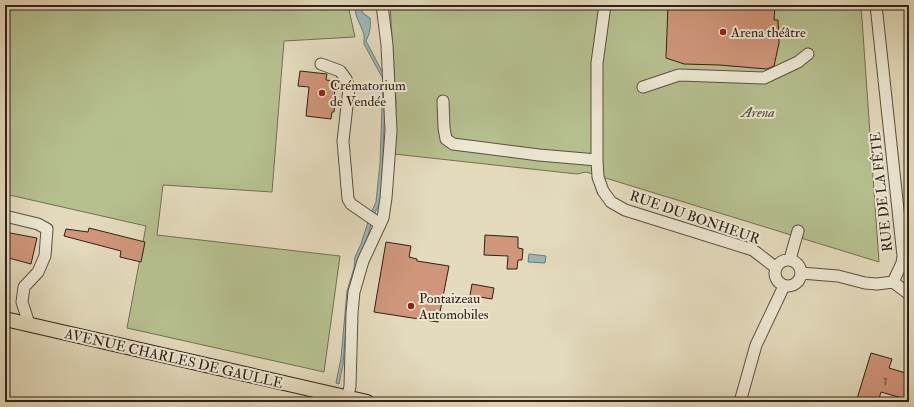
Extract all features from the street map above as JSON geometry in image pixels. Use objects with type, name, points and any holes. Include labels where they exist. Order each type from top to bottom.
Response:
[{"type":"main road","name":"AVENUE CHARLES DE GAULLE","points":[[5,319],[347,400],[367,402]]},
{"type":"street","points":[[347,400],[350,386],[354,292],[363,261],[378,223],[383,218],[386,198],[391,131],[387,45],[382,5]]},
{"type":"street","name":"RUE DU BONHEUR","points":[[605,5],[598,62],[597,160],[598,177],[603,191],[611,202],[625,210],[753,250],[775,267]]},
{"type":"street","name":"RUE DE LA FÊTE","points":[[876,5],[903,256],[902,263],[893,282]]},
{"type":"street","points":[[643,87],[679,75],[764,78],[798,62],[808,54]]},
{"type":"street","points":[[321,64],[340,71],[346,79],[349,88],[343,142],[348,199],[351,204],[378,223]]},
{"type":"street","points":[[443,100],[446,139],[453,144],[539,155],[597,160]]},
{"type":"street","points":[[5,216],[38,224],[47,229],[45,256],[38,272],[24,288],[22,302],[28,324]]},
{"type":"street","points":[[790,259],[798,231]]},
{"type":"street","points":[[790,259],[800,266],[800,280],[797,283],[784,286],[777,280],[774,272],[775,267],[781,261],[790,259]]},
{"type":"street","points":[[801,273],[838,276],[865,283],[877,284],[893,282],[909,294]]},
{"type":"street","points":[[740,402],[756,345],[784,286]]},
{"type":"green space","points":[[5,5],[348,5],[355,37],[284,41],[272,192],[163,185],[157,235],[340,256],[324,372],[127,328],[146,226],[5,194]]},
{"type":"green space","name":"Arena","points":[[390,5],[861,5],[879,262],[586,172],[577,174],[394,154],[396,101]]},
{"type":"water","points":[[355,5],[359,5],[363,13],[370,18],[370,30],[366,41],[386,79],[381,202],[373,216],[368,236],[358,260],[348,303],[343,365],[339,384],[336,383],[341,358],[347,291],[354,268],[355,257],[376,202],[380,163],[383,79],[364,44],[364,34],[356,15]]},
{"type":"water","points":[[529,254],[546,256],[545,263],[528,262]]},
{"type":"building","name":"Arena théâtre","points":[[668,5],[775,5],[774,20],[778,20],[779,43],[774,66],[767,69],[684,64],[666,58]]},
{"type":"building","name":"Crématorium de Vendée","points":[[300,71],[327,74],[326,80],[336,81],[334,97],[336,97],[334,112],[332,112],[331,119],[306,116],[309,87],[298,86]]},
{"type":"building","points":[[89,228],[145,242],[141,262],[120,257],[121,251],[64,236],[66,229],[88,232]]},
{"type":"building","points":[[5,232],[37,238],[31,264],[5,257]]},
{"type":"building","points":[[485,235],[518,237],[518,248],[523,249],[522,260],[518,260],[517,269],[507,269],[508,256],[484,255]]},
{"type":"building","points":[[386,242],[411,246],[409,257],[417,259],[417,261],[449,266],[438,322],[374,312]]},
{"type":"building","points":[[472,284],[494,288],[492,299],[480,297],[479,302],[469,301]]},
{"type":"building","points":[[871,353],[892,359],[889,368],[909,374],[906,384],[909,384],[909,400],[881,392],[878,402],[856,402]]},
{"type":"place","name":"Arena théâtre","points":[[723,32]]},
{"type":"place","name":"Crématorium de Vendée","points":[[322,93]]},
{"type":"place","name":"Pontaizeau Automobiles","points":[[411,306]]}]
